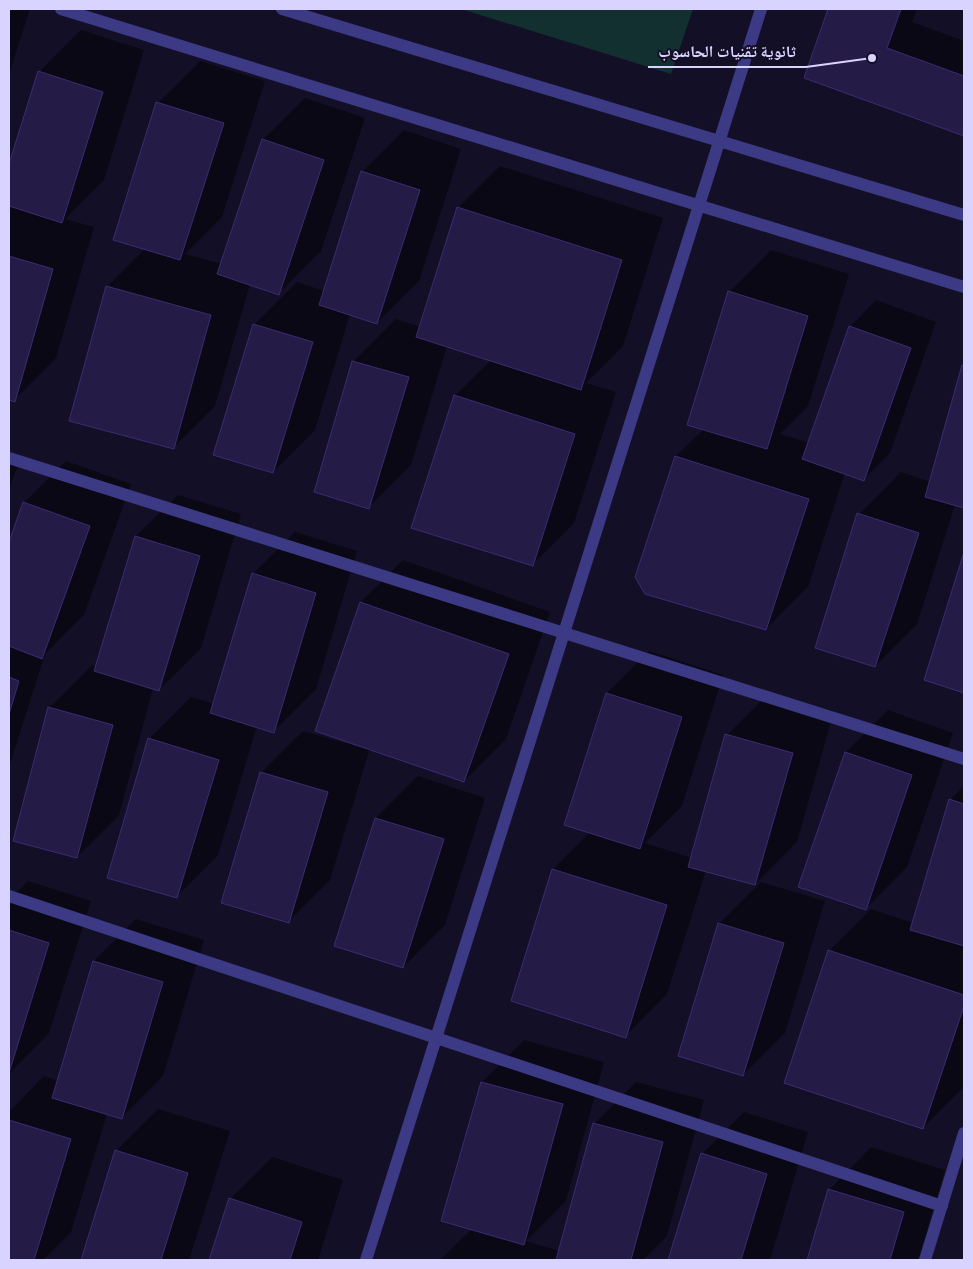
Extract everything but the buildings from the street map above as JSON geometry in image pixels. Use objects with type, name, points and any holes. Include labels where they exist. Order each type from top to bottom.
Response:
[{"type":"street","points":[[61,9],[964,288]]},
{"type":"street","points":[[282,9],[964,215]]},
{"type":"street","points":[[366,1260],[762,9]]},
{"type":"street","points":[[9,458],[964,759]]},
{"type":"street","points":[[9,896],[942,1206]]},
{"type":"street","points":[[925,1260],[964,1133]]},
{"type":"green space","points":[[461,9],[693,9],[671,74]]},
{"type":"place","name":"ثانوية تقنيات الحاسوب","points":[[872,58]]}]
